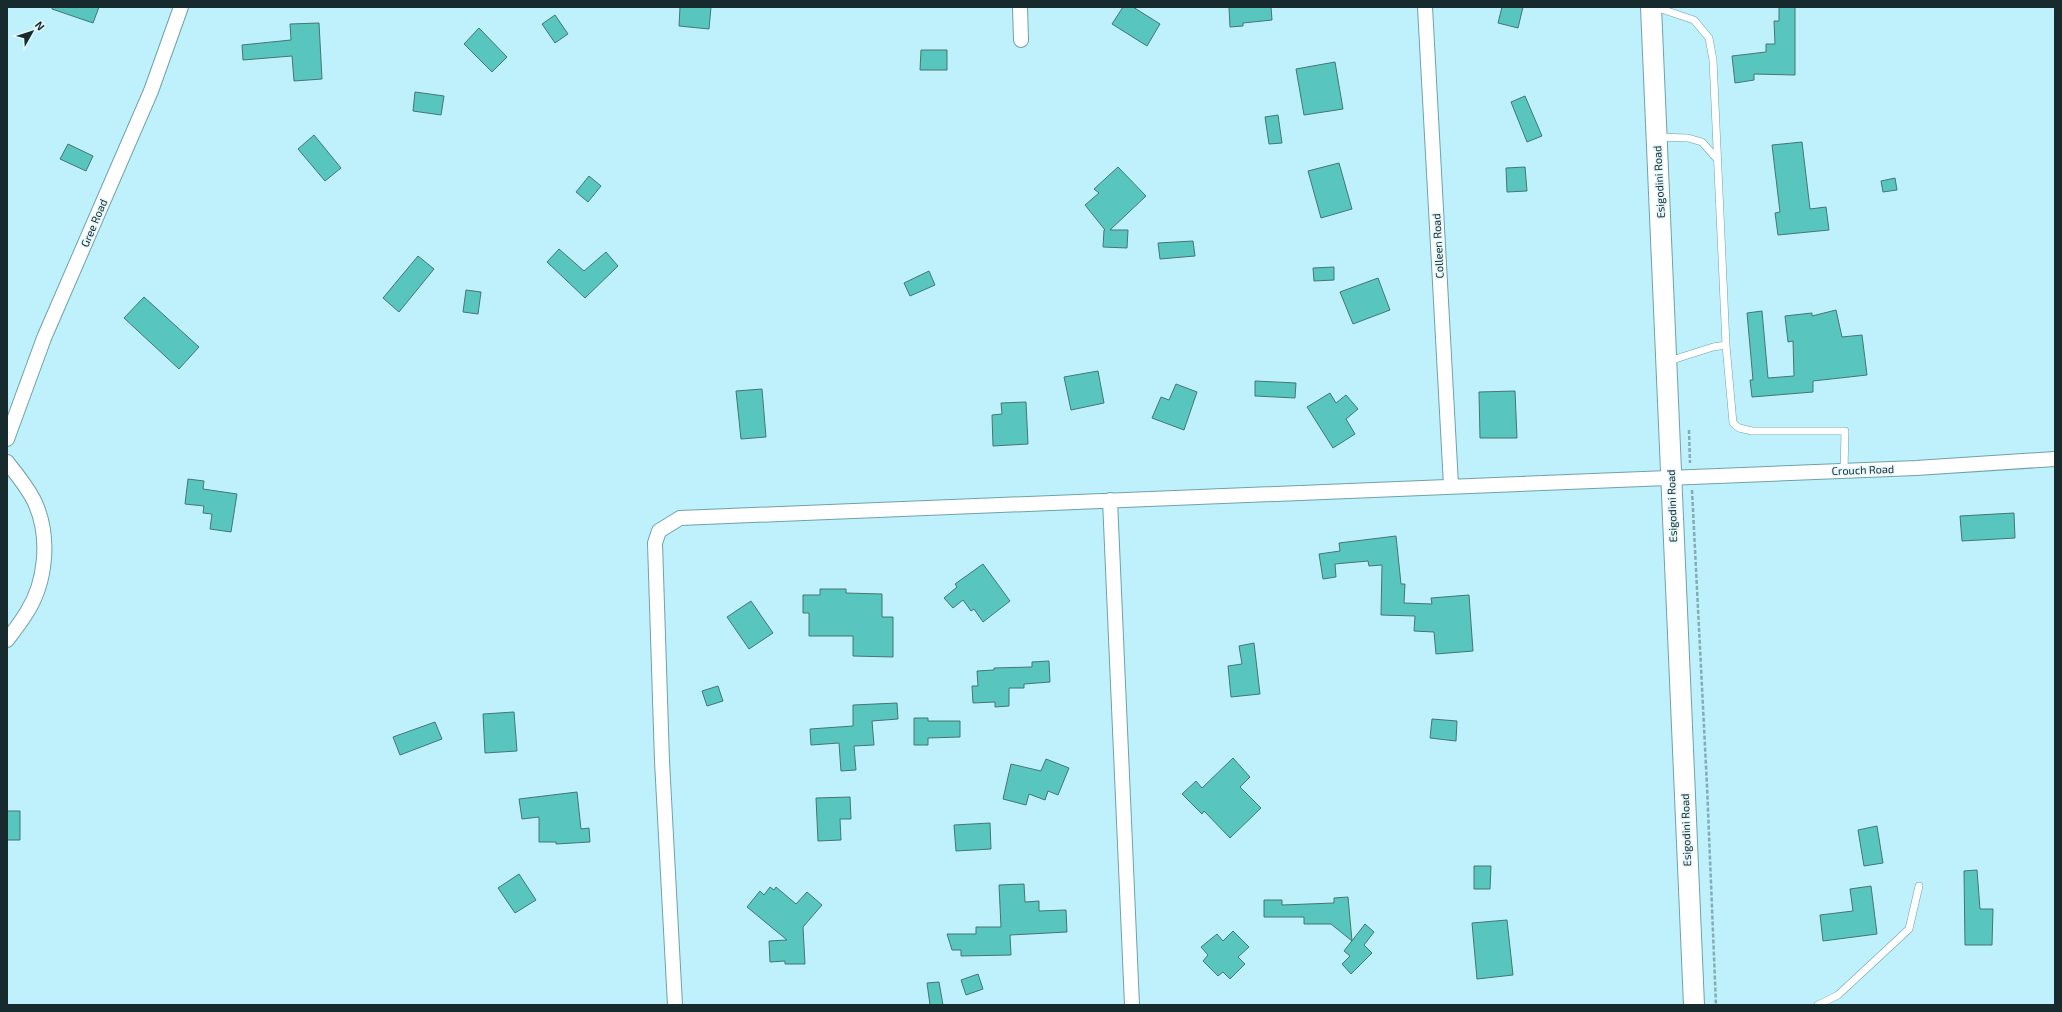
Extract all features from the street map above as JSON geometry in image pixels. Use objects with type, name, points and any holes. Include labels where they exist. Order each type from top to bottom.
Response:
[{"type":"main road","name":"Esigodini Road","points":[[1650,7],[1667,361],[1694,1005]]},
{"type":"street","name":"Gree Road","points":[[7,439],[44,338],[151,91],[181,7]]},
{"type":"street","points":[[1020,7],[1021,40]]},
{"type":"street","name":"Colleen Road","points":[[1425,7],[1451,485]]},
{"type":"street","name":"Crouch Road","points":[[675,1005],[657,630],[655,543],[659,531],[680,518],[1451,485],[1844,470],[2055,459]]},
{"type":"street","points":[[7,462],[19,477],[36,505],[46,542],[40,582],[28,611],[7,640]]},
{"type":"street","points":[[1110,500],[1132,1005]]},
{"type":"lane","points":[[1655,7],[1694,20],[1709,38],[1713,60],[1726,345],[1733,423],[1739,428],[1752,431],[1845,431],[1844,470]]},
{"type":"lane","points":[[1657,137],[1688,138],[1702,142],[1717,159]]},
{"type":"lane","points":[[1667,361],[1713,347],[1726,345]]},
{"type":"lane","points":[[1818,1005],[1838,995],[1909,928],[1919,886]]},
{"type":"building","points":[[52,7],[99,7],[93,23],[52,9]]},
{"type":"building","points":[[680,7],[711,7],[709,29],[679,26]]},
{"type":"building","points":[[1123,7],[1133,7],[1160,24],[1147,46],[1112,24]]},
{"type":"building","points":[[1229,7],[1271,7],[1272,20],[1243,23],[1243,26],[1230,27]]},
{"type":"building","points":[[1502,7],[1523,7],[1518,28],[1498,23]]},
{"type":"building","points":[[1779,7],[1795,7],[1795,75],[1754,74],[1754,80],[1735,83],[1732,56],[1766,52],[1766,44],[1775,44],[1774,21],[1779,21]]},
{"type":"building","points":[[555,15],[568,34],[555,43],[542,24]]},
{"type":"building","points":[[319,23],[322,79],[294,81],[292,56],[243,60],[242,45],[291,40],[290,24]]},
{"type":"building","points":[[479,28],[507,57],[492,72],[464,44]]},
{"type":"building","points":[[921,50],[947,50],[947,70],[920,70]]},
{"type":"building","points":[[1335,62],[1343,109],[1304,115],[1296,69]]},
{"type":"building","points":[[415,92],[444,96],[441,115],[413,111]]},
{"type":"building","points":[[1525,96],[1542,136],[1527,142],[1511,102]]},
{"type":"building","points":[[1278,115],[1282,143],[1269,144],[1265,117]]},
{"type":"building","points":[[314,135],[341,168],[325,181],[298,149]]},
{"type":"building","points":[[1802,142],[1810,209],[1826,207],[1829,230],[1778,235],[1775,213],[1780,212],[1772,145]]},
{"type":"building","points":[[68,144],[93,156],[86,171],[60,159]]},
{"type":"building","points":[[1339,163],[1352,209],[1321,218],[1308,171]]},
{"type":"building","points":[[1118,167],[1146,196],[1110,230],[1128,230],[1127,248],[1103,247],[1105,230],[1085,205],[1099,193],[1094,189]]},
{"type":"building","points":[[1525,167],[1527,191],[1507,192],[1506,168]]},
{"type":"building","points":[[589,176],[601,186],[588,202],[576,192]]},
{"type":"building","points":[[1895,178],[1897,190],[1883,192],[1881,181]]},
{"type":"building","points":[[1193,241],[1195,256],[1160,259],[1158,243]]},
{"type":"building","points":[[559,249],[584,271],[606,252],[618,266],[585,298],[547,262]]},
{"type":"building","points":[[418,256],[434,269],[399,312],[383,298]]},
{"type":"building","points":[[1334,267],[1334,280],[1314,281],[1313,268]]},
{"type":"building","points":[[929,271],[935,285],[910,296],[904,283]]},
{"type":"building","points":[[1378,278],[1390,310],[1353,324],[1340,292]]},
{"type":"building","points":[[466,290],[481,292],[478,314],[463,312]]},
{"type":"building","points":[[144,297],[199,347],[179,369],[124,318]]},
{"type":"building","points":[[1836,310],[1842,337],[1862,335],[1867,375],[1813,381],[1813,392],[1752,397],[1750,380],[1753,380],[1747,313],[1762,311],[1768,378],[1794,376],[1793,341],[1788,342],[1785,316],[1812,313],[1812,316]]},
{"type":"building","points":[[1098,371],[1104,403],[1071,410],[1064,377]]},
{"type":"building","points":[[1255,381],[1296,383],[1295,398],[1255,396]]},
{"type":"building","points":[[1176,384],[1197,392],[1184,430],[1152,418],[1161,397],[1169,400]]},
{"type":"building","points":[[762,389],[766,437],[741,439],[736,391]]},
{"type":"building","points":[[1515,391],[1517,438],[1480,438],[1479,392]]},
{"type":"building","points":[[1330,393],[1336,403],[1346,395],[1358,409],[1346,419],[1355,434],[1333,448],[1307,407]]},
{"type":"building","points":[[1026,402],[1028,444],[993,446],[992,415],[1002,414],[1001,403]]},
{"type":"building","points":[[188,479],[204,481],[203,489],[237,494],[231,532],[210,529],[212,514],[203,513],[204,506],[185,504]]},
{"type":"building","points":[[2014,513],[2015,538],[1962,541],[1960,516]]},
{"type":"building","points":[[1396,536],[1401,584],[1405,584],[1404,603],[1432,604],[1431,598],[1469,595],[1473,651],[1436,654],[1434,632],[1414,631],[1415,616],[1381,615],[1382,565],[1369,566],[1368,561],[1335,564],[1336,577],[1323,579],[1319,554],[1340,551],[1339,543]]},
{"type":"building","points":[[983,564],[1010,601],[983,622],[974,609],[971,611],[963,600],[953,608],[944,598],[957,587],[955,584]]},
{"type":"building","points":[[820,589],[846,589],[846,593],[882,594],[882,617],[893,617],[893,657],[853,656],[853,636],[809,636],[809,613],[803,613],[803,595],[820,595]]},
{"type":"building","points":[[751,601],[773,633],[749,649],[727,617]]},
{"type":"building","points":[[1254,643],[1260,694],[1231,697],[1228,666],[1242,664],[1239,646]]},
{"type":"building","points":[[1049,661],[1050,682],[1024,684],[1024,688],[1009,688],[1009,706],[995,707],[995,702],[973,703],[972,686],[978,686],[977,671],[994,670],[994,668],[1032,667],[1032,662]]},
{"type":"building","points":[[718,686],[723,701],[707,706],[702,691]]},
{"type":"building","points":[[897,703],[898,719],[872,721],[874,745],[854,746],[856,770],[841,771],[839,743],[811,745],[810,729],[853,726],[853,705]]},
{"type":"building","points":[[514,712],[517,751],[485,753],[483,714]]},
{"type":"building","points":[[914,718],[928,718],[928,721],[960,721],[960,737],[928,738],[928,745],[914,745]]},
{"type":"building","points":[[1432,719],[1457,721],[1456,741],[1430,738]]},
{"type":"building","points":[[435,722],[442,739],[400,755],[393,737]]},
{"type":"building","points":[[1233,758],[1250,777],[1240,787],[1261,808],[1230,838],[1204,811],[1202,814],[1182,794],[1196,781],[1202,788]]},
{"type":"building","points":[[1046,759],[1069,768],[1058,795],[1048,791],[1045,800],[1029,794],[1026,805],[1003,799],[1011,764],[1041,771]]},
{"type":"building","points":[[577,792],[581,829],[589,828],[590,842],[556,844],[556,842],[539,842],[539,817],[522,819],[519,799]]},
{"type":"building","points":[[850,797],[851,819],[840,819],[841,840],[818,841],[816,798]]},
{"type":"building","points":[[7,811],[20,811],[20,840],[7,840]]},
{"type":"building","points":[[990,823],[991,849],[956,851],[954,825]]},
{"type":"building","points":[[1877,826],[1883,863],[1864,866],[1858,830]]},
{"type":"building","points":[[1474,866],[1491,866],[1490,889],[1474,889]]},
{"type":"building","points":[[1977,870],[1980,909],[1993,909],[1992,945],[1965,945],[1964,871]]},
{"type":"building","points":[[519,874],[536,900],[515,913],[498,888]]},
{"type":"building","points":[[1024,884],[1025,902],[1039,901],[1039,911],[1066,910],[1067,932],[1010,935],[1011,955],[961,956],[961,950],[952,950],[947,934],[976,934],[976,927],[1001,927],[999,885]]},
{"type":"building","points":[[1871,886],[1877,934],[1823,941],[1820,915],[1853,911],[1850,889]]},
{"type":"building","points":[[770,887],[774,890],[776,887],[796,904],[807,892],[822,905],[803,927],[805,964],[785,964],[785,961],[770,962],[769,941],[787,940],[747,907],[760,891],[764,895]]},
{"type":"building","points":[[1348,897],[1352,941],[1331,924],[1304,924],[1304,917],[1264,917],[1264,900],[1282,900],[1282,905],[1334,903],[1334,898]]},
{"type":"building","points":[[1507,920],[1513,975],[1477,979],[1472,923]]},
{"type":"building","points":[[1365,924],[1374,932],[1364,945],[1372,953],[1351,974],[1342,964],[1350,956],[1344,951]]},
{"type":"building","points":[[1233,931],[1249,947],[1238,957],[1245,964],[1230,979],[1223,972],[1218,976],[1203,961],[1208,955],[1201,947],[1217,934],[1223,941]]},
{"type":"building","points":[[978,974],[983,989],[966,995],[961,980]]},
{"type":"building","points":[[939,982],[943,1005],[930,1005],[927,983]]}]
